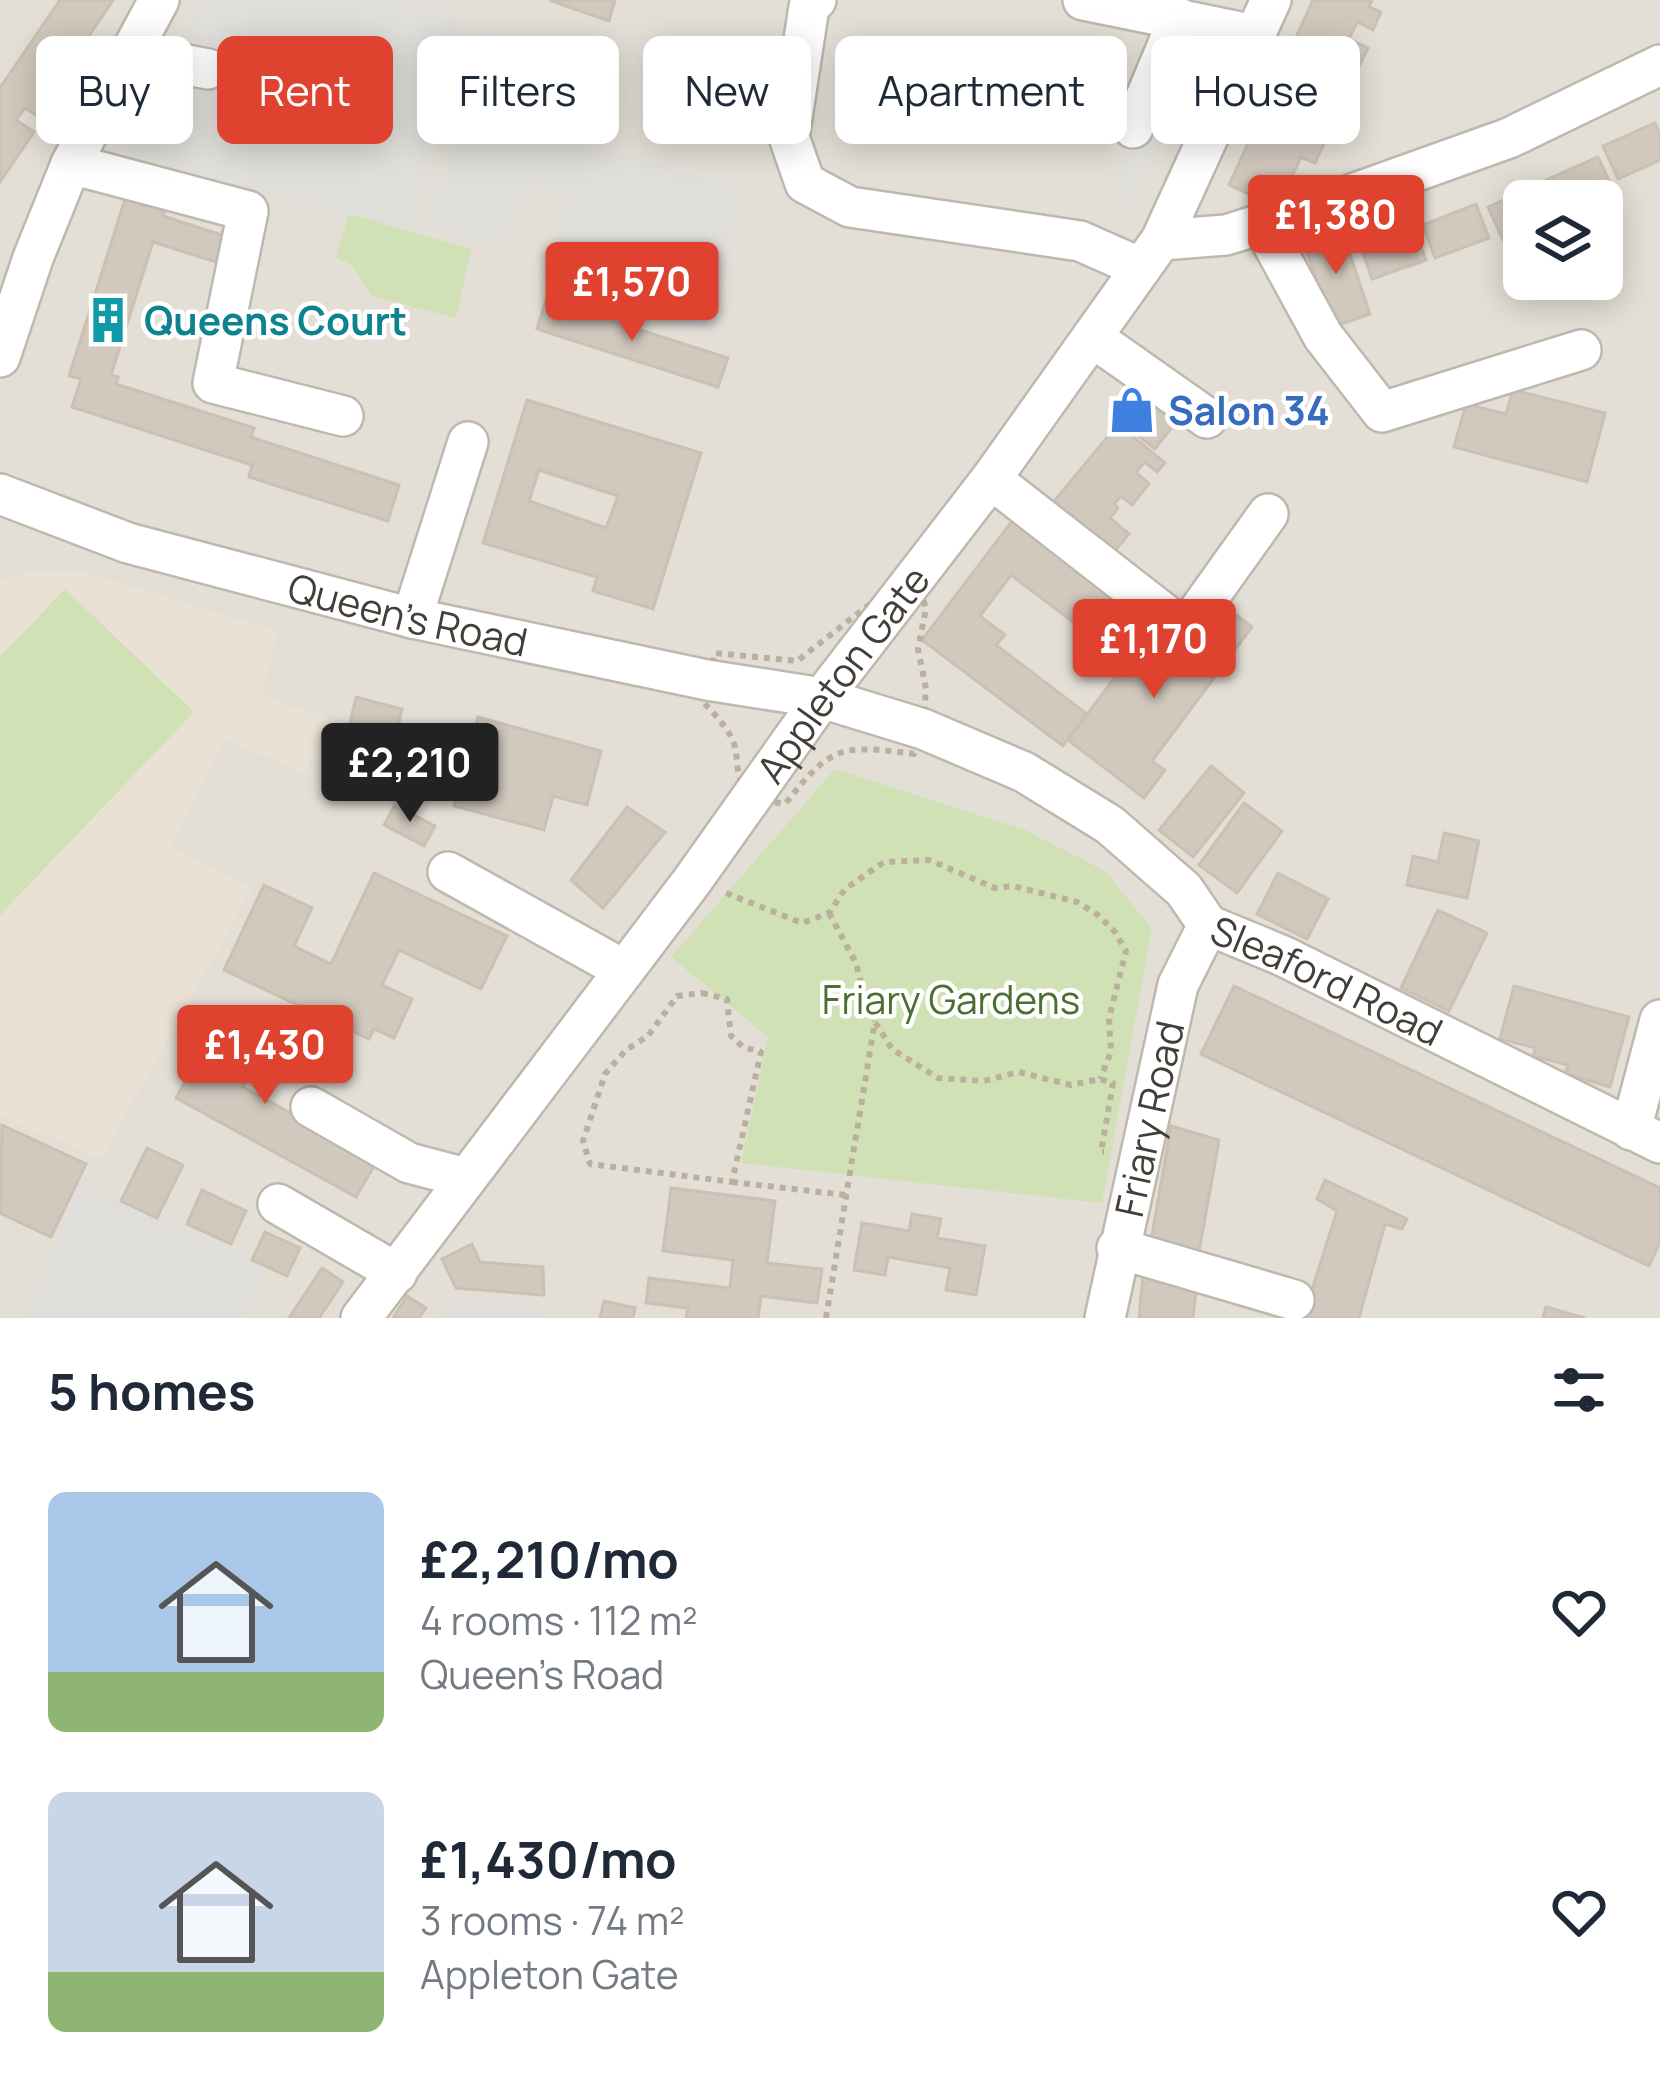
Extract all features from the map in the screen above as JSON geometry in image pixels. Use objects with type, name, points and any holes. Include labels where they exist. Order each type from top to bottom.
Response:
[{"type":"street","points":[[139,36],[159,0]]},
{"type":"street","points":[[816,0],[809,7],[789,137],[805,183],[850,207],[1151,254],[1226,236],[1509,138],[1660,65]]},
{"type":"street","points":[[1083,0],[1179,18],[1263,18]]},
{"type":"street","points":[[1133,128],[1179,18]]},
{"type":"street","name":"Appleton Gate","points":[[361,1318],[692,881],[822,698],[991,479],[1151,254],[1263,18]]},
{"type":"street","points":[[193,66],[208,69]]},
{"type":"street","points":[[0,357],[10,292],[82,144]]},
{"type":"street","points":[[71,164],[248,211],[213,383],[343,416]]},
{"type":"street","points":[[1262,224],[1323,335],[1382,412],[1581,350]]},
{"type":"street","points":[[1092,338],[1207,418]]},
{"type":"street","points":[[412,618],[468,442]]},
{"type":"street","points":[[991,479],[1186,630],[1268,514]]},
{"type":"street","name":"Queen's Road","points":[[0,494],[128,543],[412,618],[707,680],[822,698]]},
{"type":"street","name":"Sleaford Road","points":[[822,698],[922,729],[1024,772],[1110,825],[1184,890],[1208,926],[1283,956],[1646,1136]]},
{"type":"street","points":[[448,872],[624,970]]},
{"type":"street","name":"Friary Road","points":[[1105,1318],[1178,985],[1208,926]]},
{"type":"street","points":[[1646,1136],[1660,1020]]},
{"type":"street","points":[[311,1107],[409,1163],[466,1178]]},
{"type":"street","points":[[278,1204],[397,1273]]},
{"type":"street","points":[[1117,1248],[1294,1300]]},
{"type":"path","points":[[692,881],[802,923],[829,913],[845,889],[884,862],[929,860],[995,888],[1012,886],[1077,902],[1107,923],[1126,952],[1109,1018],[1111,1052],[1100,1078],[1071,1085],[1019,1072],[984,1081],[938,1078],[892,1048],[868,1011],[856,963],[829,913]]},
{"type":"path","points":[[732,1182],[761,1052],[743,1047],[731,1036],[727,999],[702,993],[676,996],[648,1036],[626,1050],[605,1074],[584,1141],[590,1164],[732,1182],[846,1195]]},
{"type":"path","points":[[826,1318],[875,1021]]},
{"type":"shaded area","points":[[0,0],[1660,0],[1660,1318],[0,1318]]},
{"type":"shaded area","points":[[202,0],[396,0],[459,14],[454,36],[417,36],[417,144],[431,144],[413,230],[262,193],[141,172],[119,160],[127,144],[193,144],[193,36],[183,36]]},
{"type":"shaded area","points":[[1151,64],[1151,144],[1159,144],[1126,215],[1113,209],[1133,104]]},
{"type":"shaded area","points":[[450,144],[580,144],[742,186],[714,334],[542,281],[565,193],[528,186],[501,249],[427,225]]},
{"type":"shaded area","points":[[35,571],[81,571],[277,631],[262,696],[330,719],[304,774],[226,739],[171,847],[252,889],[101,1159],[0,1115],[0,580]]},
{"type":"shaded area","points":[[80,1184],[269,1266],[242,1318],[23,1318]]},
{"type":"shaded area","points":[[453,1298],[540,1306],[539,1318],[441,1318]]},
{"type":"green space","points":[[349,214],[471,249],[456,318],[372,296],[352,265],[336,258]]},
{"type":"green space","points":[[65,589],[194,712],[0,915],[0,657]]},
{"type":"green space","name":"Friary Gardens","points":[[835,769],[1025,830],[1105,871],[1152,928],[1102,1203],[741,1163],[768,1037],[671,957]]},
{"type":"building","points":[[60,0],[113,0],[89,36],[36,36],[36,115],[25,108],[16,120],[34,132],[0,182],[0,88]]},
{"type":"building","points":[[549,0],[615,0],[609,21]]},
{"type":"building","points":[[1313,0],[1372,0],[1369,7],[1381,12],[1373,30],[1357,22],[1350,36],[1297,36]]},
{"type":"building","points":[[1655,123],[1660,160],[1618,179],[1603,146]]},
{"type":"building","points":[[1248,144],[1324,144],[1315,163],[1301,157],[1277,207],[1229,185]]},
{"type":"building","points":[[1598,157],[1609,180],[1546,180]]},
{"type":"building","name":"Queens Court","points":[[128,190],[167,203],[163,216],[231,238],[222,264],[153,242],[111,375],[118,377],[116,384],[254,428],[251,437],[399,485],[388,521],[249,477],[252,465],[72,407],[81,379],[69,376]]},
{"type":"building","points":[[1503,200],[1503,240],[1488,207]]},
{"type":"building","points":[[1476,204],[1489,238],[1435,258],[1423,225]]},
{"type":"building","points":[[1413,226],[1426,260],[1372,279],[1360,245]]},
{"type":"building","points":[[1341,227],[1370,314],[1332,327],[1303,240]]},
{"type":"building","points":[[546,300],[728,358],[718,387],[537,329]]},
{"type":"building","points":[[1148,380],[1186,409],[1155,449],[1117,419]]},
{"type":"building","points":[[1513,390],[1605,413],[1587,482],[1454,447],[1466,404],[1506,414]]},
{"type":"building","points":[[527,400],[701,453],[653,609],[593,591],[597,577],[483,543]],"holes":[[[539,470],[618,496],[606,528],[529,501]]]},
{"type":"building","points":[[1118,424],[1165,463],[1157,472],[1145,462],[1136,472],[1149,484],[1132,505],[1121,496],[1114,504],[1118,508],[1110,518],[1129,534],[1113,553],[1046,511]]},
{"type":"building","points":[[1015,517],[1156,623],[1126,662],[1011,575],[980,616],[1005,635],[996,645],[1087,714],[1063,746],[922,640]]},
{"type":"building","points":[[1222,604],[1252,627],[1152,761],[1165,770],[1144,798],[1068,740],[1147,634],[1181,659]]},
{"type":"building","points":[[356,697],[402,709],[386,777],[340,766]]},
{"type":"building","points":[[478,717],[601,751],[587,805],[553,796],[544,830],[454,806]]},
{"type":"building","points":[[1211,766],[1244,793],[1193,857],[1159,830]]},
{"type":"building","points":[[1244,803],[1282,831],[1237,893],[1199,865]]},
{"type":"building","points":[[395,805],[435,826],[424,846],[384,825]]},
{"type":"building","points":[[627,807],[665,832],[603,908],[571,880]]},
{"type":"building","points":[[1444,833],[1479,841],[1467,898],[1407,885],[1413,856],[1438,862]]},
{"type":"building","points":[[374,873],[507,936],[481,989],[399,950],[382,985],[412,999],[394,1038],[374,1029],[369,1039],[224,970],[264,885],[312,908],[294,946],[331,964]]},
{"type":"building","points":[[1278,873],[1328,899],[1307,939],[1257,914]]},
{"type":"building","points":[[1438,910],[1487,933],[1449,1011],[1401,988]]},
{"type":"building","points":[[1234,986],[1660,1188],[1660,1242],[1649,1266],[1201,1054]]},
{"type":"building","points":[[1514,986],[1629,1017],[1610,1087],[1565,1074],[1568,1065],[1533,1056],[1536,1048],[1500,1039]]},
{"type":"building","points":[[225,1009],[273,1035],[243,1087],[377,1161],[356,1197],[176,1098]]},
{"type":"building","points":[[2,1125],[86,1164],[51,1237],[0,1213]]},
{"type":"building","points":[[1171,1126],[1219,1140],[1197,1263],[1150,1247]]},
{"type":"building","points":[[147,1148],[183,1165],[157,1218],[121,1201]]},
{"type":"building","points":[[1325,1180],[1407,1219],[1402,1229],[1385,1224],[1359,1318],[1303,1318],[1337,1211],[1317,1199]]},
{"type":"building","points":[[671,1188],[775,1201],[767,1263],[822,1269],[817,1303],[761,1296],[758,1318],[686,1318],[688,1308],[646,1303],[649,1278],[730,1288],[733,1260],[663,1251]]},
{"type":"building","points":[[202,1190],[246,1211],[231,1244],[187,1224]]},
{"type":"building","points":[[912,1214],[941,1219],[937,1238],[985,1246],[976,1295],[946,1290],[950,1268],[888,1257],[885,1275],[854,1270],[862,1223],[909,1231]]},
{"type":"building","points":[[265,1232],[300,1248],[287,1276],[252,1260]]},
{"type":"building","points":[[472,1244],[480,1262],[543,1267],[544,1295],[456,1288],[442,1259]]},
{"type":"building","points":[[1144,1263],[1197,1282],[1193,1318],[1139,1318]]},
{"type":"building","points":[[322,1268],[343,1282],[319,1318],[289,1318]]},
{"type":"building","points":[[407,1296],[426,1308],[419,1318],[393,1318]]},
{"type":"building","points":[[604,1301],[635,1308],[633,1318],[600,1318]]},
{"type":"building","points":[[1546,1307],[1585,1318],[1543,1318]]},
{"type":"place","name":"Queens Court","points":[[108,320]]},
{"type":"place","name":"Salon 34","points":[[1132,410]]}]
